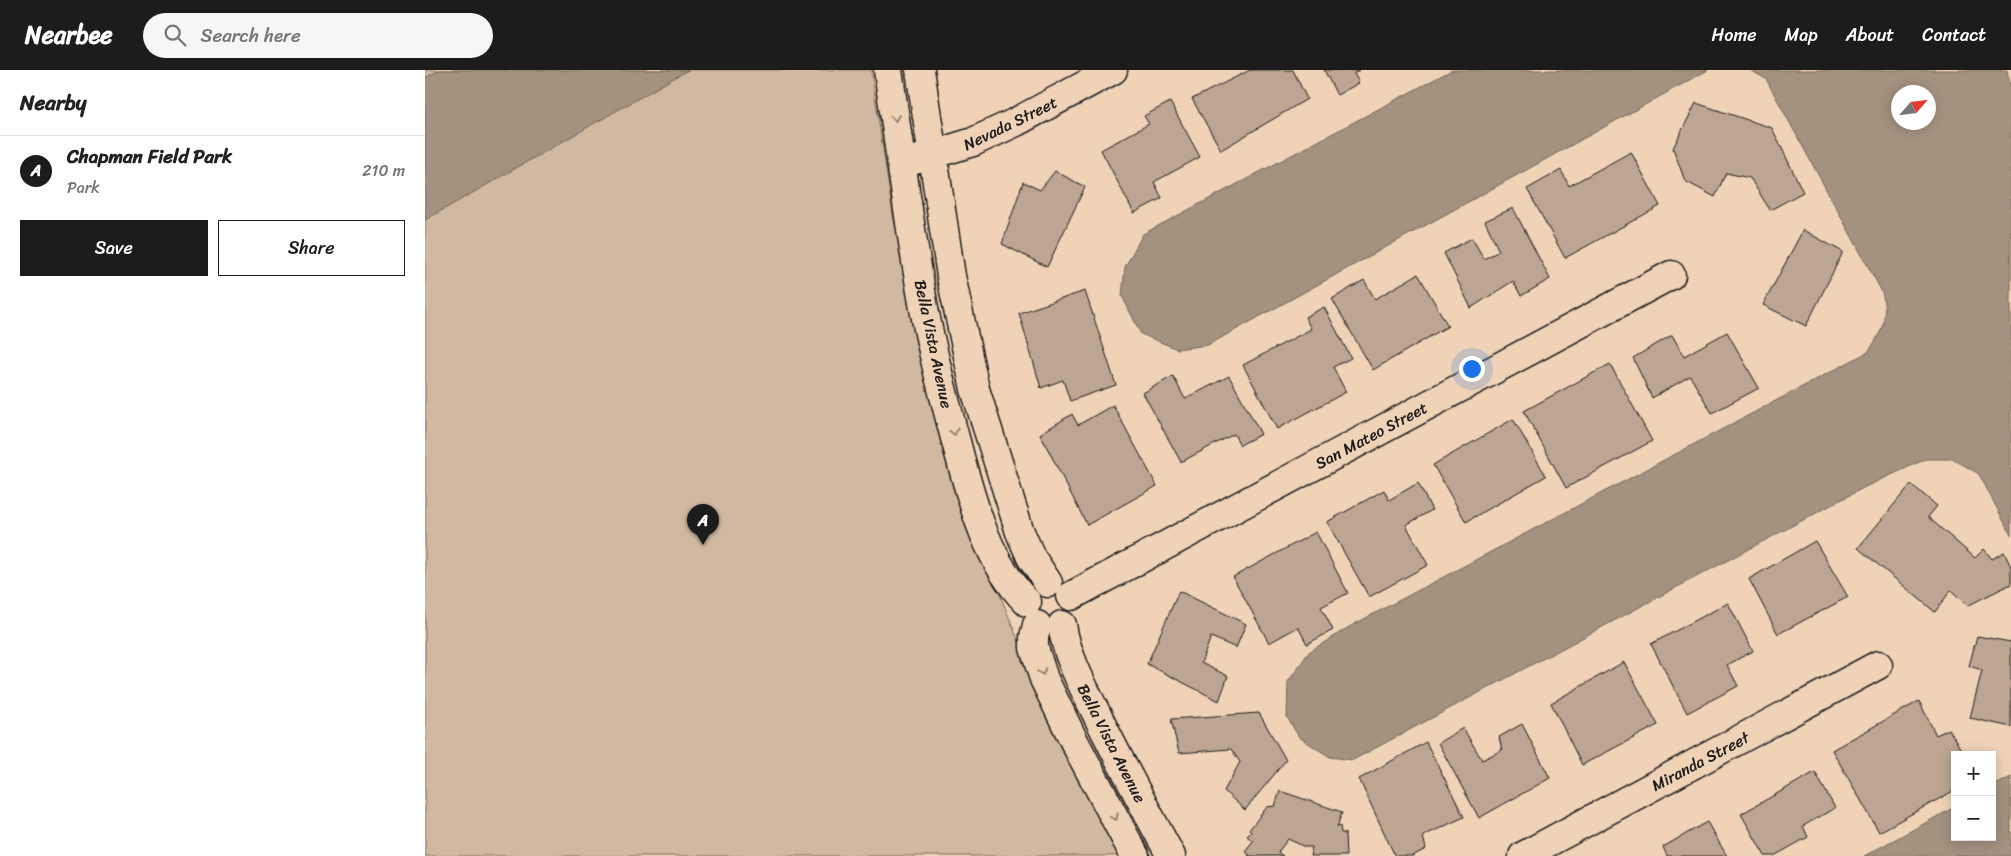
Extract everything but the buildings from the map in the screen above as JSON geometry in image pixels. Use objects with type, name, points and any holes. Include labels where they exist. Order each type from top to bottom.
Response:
[{"type":"street","name":"Bella Vista Avenue","points":[[888,70],[925,314],[966,476],[986,538],[1012,586],[1042,618],[1068,652],[1125,770],[1171,856]]},
{"type":"street","name":"Bella Vista Avenue","points":[[920,70],[957,306],[975,389],[1020,532],[1031,557],[1073,603],[1071,616],[1042,618]]},
{"type":"street","name":"Nevada Street","points":[[901,164],[973,142],[1016,122],[1113,70]]},
{"type":"street","name":"San Mateo Street","points":[[1060,590],[1671,275]]},
{"type":"street","points":[[1042,618],[1032,591],[1037,586],[1060,590]]},
{"type":"street","name":"Bella Vista Avenue","points":[[1042,618],[1034,637],[1035,648],[1044,679],[1074,741],[1135,856]]},
{"type":"street","name":"Miranda Street","points":[[1523,856],[1878,665]]},
{"type":"shaded area","points":[[425,70],[871,70],[893,215],[943,451],[1018,640],[1132,856],[425,856]]},
{"type":"shaded area","points":[[439,70],[688,70],[425,220],[425,78]]},
{"type":"shaded area","points":[[1452,70],[1708,70],[1208,345],[1177,349],[1141,334],[1122,296],[1125,267],[1143,234]]},
{"type":"shaded area","points":[[1750,70],[2007,70],[2011,89],[2011,535],[1979,474],[1953,459],[1926,459],[1863,488],[1353,760],[1330,757],[1299,737],[1287,717],[1288,682],[1309,652],[1349,627],[1868,352],[1881,331],[1883,324],[1884,301],[1882,292],[1766,79]]},
{"type":"shaded area","points":[[2011,777],[2011,856],[1864,856],[1951,809],[1951,841],[1996,841],[1996,785]]},
{"type":"place","name":"Chapman Field Park","points":[[703,545]]}]
